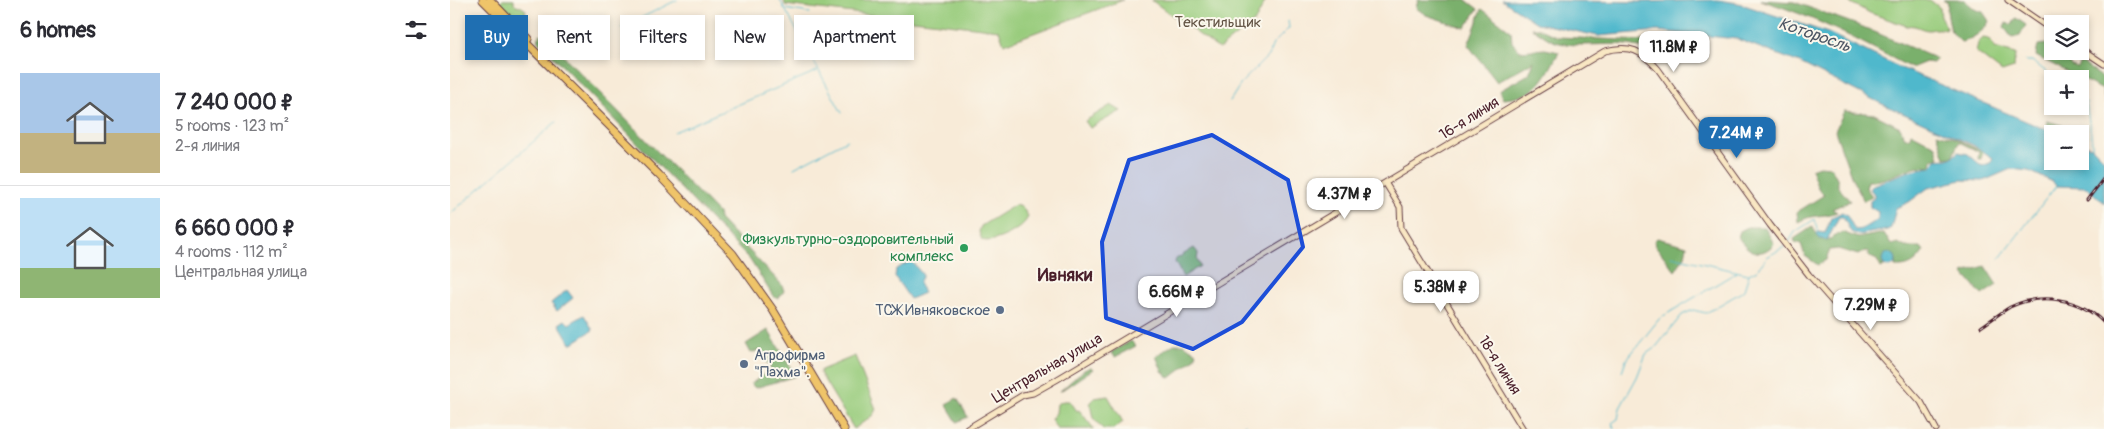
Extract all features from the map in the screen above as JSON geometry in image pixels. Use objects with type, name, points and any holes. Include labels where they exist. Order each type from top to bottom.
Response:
[{"type":"highway","points":[[483,0],[604,119]]},
{"type":"highway","points":[[490,0],[699,216],[748,272],[844,429]]},
{"type":"street","points":[[2008,0],[2044,25]]},
{"type":"street","name":"16-я линия","points":[[1294,238],[1605,51],[1636,50],[1645,55],[1658,69],[1809,275],[1921,402],[1936,428]]},
{"type":"street","points":[[2089,54],[2104,64]]},
{"type":"street","name":"18-я линия","points":[[1386,184],[1400,207],[1401,228],[1523,429]]},
{"type":"street","name":"Центральная улица","points":[[967,429],[1023,395],[1033,393],[1056,380],[1294,238]]},
{"type":"highlighted area","points":[[1212,135],[1288,180],[1303,247],[1242,322],[1193,349],[1106,318],[1102,242],[1129,160]]},
{"type":"green space","points":[[514,0],[518,7],[520,6],[526,10],[525,15],[511,15],[499,2]]},
{"type":"green space","points":[[784,0],[1123,0],[1004,44],[999,30],[914,20],[914,15],[871,15],[785,5]]},
{"type":"green space","name":"Текстильщик","points":[[1151,0],[1266,0],[1255,21],[1219,49]]},
{"type":"green space","points":[[1418,0],[1466,0],[1478,9],[1465,28],[1426,15],[1416,8]]},
{"type":"green space","points":[[1760,0],[1794,2],[1863,27],[1937,59],[1933,63],[1926,62],[1911,68],[1819,22]]},
{"type":"green space","points":[[1845,0],[1930,0],[1940,8],[1941,18],[1947,28],[1946,30],[1929,30],[1907,26],[1870,13]]},
{"type":"green space","points":[[1943,0],[1964,0],[1976,10],[1983,12],[1989,21],[1985,28],[1969,40],[1961,42],[1951,32],[1947,11],[1948,3]]},
{"type":"green space","points":[[1482,9],[1511,31],[1512,42],[1520,51],[1545,49],[1559,52],[1544,79],[1532,91],[1515,98],[1503,99],[1499,91],[1529,74],[1534,61],[1497,82],[1468,45]]},
{"type":"green space","points":[[2016,18],[2026,25],[2020,36],[2012,38],[2004,27],[2006,23],[2012,25]]},
{"type":"green space","points":[[1532,28],[1538,28],[1558,37],[1706,44],[1646,51],[1627,45],[1563,44],[1550,40]]},
{"type":"green space","points":[[1983,38],[1989,39],[1995,48],[2015,54],[2014,68],[2002,72],[1976,52],[1978,43]]},
{"type":"green space","points":[[2044,44],[2044,60],[2068,60],[2071,66],[2078,68],[2081,62],[2104,79],[2104,98],[2103,90],[2089,83],[2089,70],[2064,70],[2036,56],[2038,45]]},
{"type":"green space","points":[[556,60],[568,60],[718,213],[719,219],[782,285],[784,291],[778,299],[773,296],[750,260]]},
{"type":"green space","points":[[1111,105],[1121,111],[1090,128],[1085,121]]},
{"type":"green space","points":[[1844,111],[1874,114],[1900,127],[1905,138],[1910,137],[1911,133],[1936,146],[1939,158],[1932,160],[1931,166],[1917,166],[1886,178],[1868,181],[1866,188],[1872,196],[1864,201],[1853,181],[1835,131]]},
{"type":"green space","points":[[2047,121],[2062,125],[2046,125]]},
{"type":"green space","points":[[1937,133],[1955,138],[1983,152],[1981,159],[1978,159],[1979,152],[1959,142],[1952,157],[1945,158]]},
{"type":"green space","points":[[1819,166],[1831,167],[1838,180],[1838,187],[1850,201],[1832,209],[1837,212],[1809,217],[1798,222],[1797,212],[1824,195],[1818,188],[1811,169]]},
{"type":"green space","points":[[1015,205],[1022,207],[1028,216],[1022,226],[1001,238],[987,241],[982,240],[979,232],[981,226]]},
{"type":"green space","points":[[1748,227],[1765,227],[1774,244],[1764,251],[1754,252],[1750,250],[1738,237],[1740,231]]},
{"type":"green space","points":[[1812,227],[1826,240],[1842,232],[1858,238],[1884,233],[1891,245],[1898,243],[1905,247],[1921,247],[1924,251],[1915,262],[1908,266],[1895,267],[1896,261],[1882,264],[1884,266],[1881,268],[1877,260],[1868,256],[1869,252],[1865,251],[1858,255],[1838,249],[1830,250],[1826,260],[1818,265],[1805,256],[1801,244],[1795,242],[1794,239]]},
{"type":"green space","points":[[1657,238],[1687,246],[1685,256],[1675,271],[1655,245],[1654,241]]},
{"type":"green space","points":[[1194,248],[1198,253],[1197,260],[1200,266],[1183,277],[1175,262],[1176,259]]},
{"type":"green space","points":[[1985,266],[1997,285],[1982,295],[1963,273]]},
{"type":"green space","points":[[768,330],[796,376],[755,388],[751,384],[771,369],[759,350],[751,353],[746,344]]},
{"type":"green space","points":[[1131,341],[1136,346],[1115,357],[1111,352]]},
{"type":"green space","points":[[1174,344],[1184,344],[1197,353],[1194,359],[1170,378],[1162,371],[1156,356]]},
{"type":"green space","points":[[855,356],[876,409],[873,415],[854,429],[820,373],[821,370]]},
{"type":"green space","points":[[1091,367],[1093,369],[1059,392],[1084,370]]},
{"type":"green space","points":[[1108,396],[1123,422],[1113,429],[1103,429],[1093,418],[1090,404],[1094,398]]},
{"type":"green space","points":[[957,398],[968,417],[957,422],[946,404]]},
{"type":"green space","points":[[1063,401],[1070,401],[1094,429],[1057,429],[1051,419],[1056,413],[1057,404]]},
{"type":"water","name":"Которосль","points":[[1502,0],[1640,2],[1717,0],[1738,3],[1828,33],[1901,68],[2044,129],[2044,170],[2089,170],[2089,146],[2092,147],[2104,159],[2104,203],[2086,187],[2056,186],[2053,182],[2029,171],[2011,169],[1983,181],[1961,180],[1928,188],[1909,202],[1896,208],[1891,228],[1887,230],[1858,235],[1851,232],[1843,217],[1839,217],[1828,238],[1826,240],[1820,239],[1817,235],[1818,232],[1825,233],[1831,218],[1842,212],[1847,215],[1855,230],[1862,229],[1878,219],[1878,212],[1870,207],[1870,201],[1874,198],[1874,194],[1870,189],[1873,185],[1912,170],[1931,167],[1936,160],[1948,159],[1958,152],[1968,154],[1982,166],[1990,163],[1993,158],[1973,145],[1880,103],[1800,63],[1737,39],[1658,31],[1598,36],[1537,23]]},
{"type":"water","points":[[1886,253],[1892,253],[1896,260],[1892,267],[1886,267],[1882,263],[1882,257]]},
{"type":"water","points":[[911,261],[923,275],[919,283],[924,293],[910,299],[895,277],[896,269]]},
{"type":"water","points":[[567,290],[573,298],[557,311],[551,303]]},
{"type":"water","points":[[584,315],[593,330],[571,344],[559,324],[565,320],[569,324]]},
{"type":"waterway","points":[[647,15],[677,0]]},
{"type":"waterway","points":[[780,0],[842,113]]},
{"type":"waterway","points":[[784,9],[810,13]]},
{"type":"waterway","points":[[1230,101],[1242,82],[1268,56],[1273,44],[1289,28],[1288,21]]},
{"type":"waterway","points":[[2025,61],[2032,61],[2044,70]]},
{"type":"waterway","points":[[674,132],[817,71]]},
{"type":"waterway","points":[[2088,115],[2092,147]]},
{"type":"waterway","points":[[450,214],[556,122]]},
{"type":"waterway","points":[[794,168],[847,140]]},
{"type":"waterway","points":[[2000,258],[2056,186]]},
{"type":"waterway","points":[[1787,245],[1795,232],[1815,219],[1818,234]]},
{"type":"waterway","points":[[1615,429],[1612,423],[1618,419],[1620,408],[1637,377],[1646,354],[1656,347],[1682,315],[1693,310],[1706,313],[1740,293],[1744,290],[1749,274],[1757,270],[1767,257],[1784,247]]},
{"type":"waterway","points":[[1671,256],[1748,274]]},
{"type":"waterway","points":[[1622,371],[1626,360],[1660,318],[1737,272]]},
{"type":"waterway","points":[[1241,429],[1245,424]]},
{"type":"railway","points":[[2087,200],[2104,178]]},
{"type":"railway","points":[[1981,327],[2010,307],[2022,302],[2047,299],[2060,300],[2084,308],[2104,323]]},
{"type":"place","name":"Физкультурно-оздоровительный комплекс","points":[[964,248]]},
{"type":"place","name":"ТСЖ Ивняковское","points":[[1000,310]]},
{"type":"place","name":"Агрофирма \"Пахма\".","points":[[744,364]]},
{"type":"district","name":"Ивняки","points":[[1065,275]]}]
